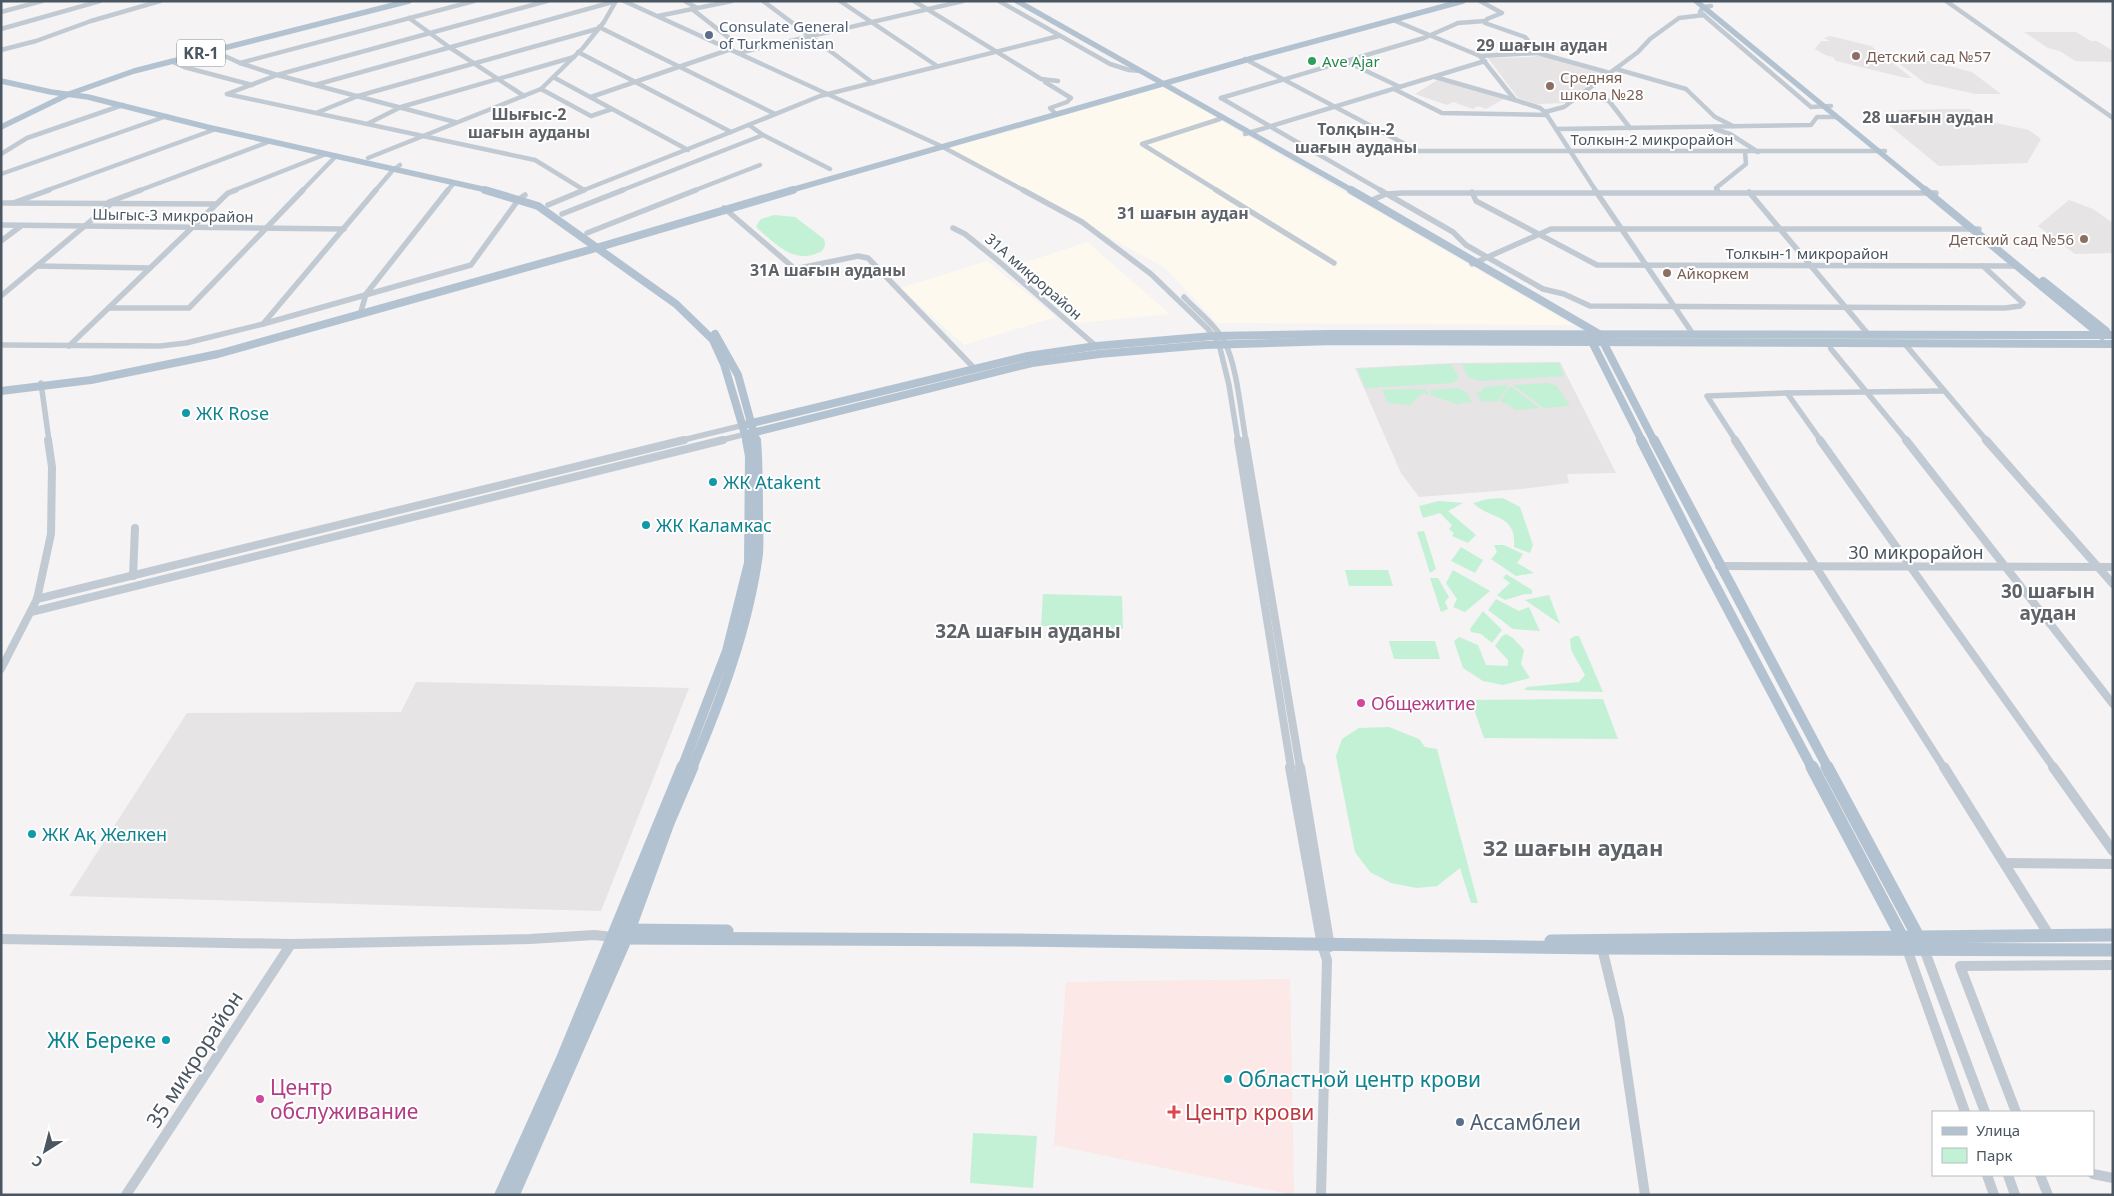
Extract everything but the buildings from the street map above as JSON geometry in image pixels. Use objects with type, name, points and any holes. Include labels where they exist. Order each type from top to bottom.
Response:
[{"type":"main road","name":"KR-1","points":[[1,127],[72,94],[125,74],[212,50],[409,1]]},
{"type":"main road","points":[[1012,1],[1134,71],[1162,84]]},
{"type":"main road","points":[[1017,1],[1475,263],[1596,338],[1656,342],[2082,344],[2113,350]]},
{"type":"main road","points":[[942,145],[1452,1]]},
{"type":"main road","points":[[1391,19],[1463,1]]},
{"type":"main road","points":[[1696,1],[1711,6],[1928,193],[2090,318],[2113,338]]},
{"type":"main road","points":[[1704,4],[1828,106],[1836,116],[1936,193],[2016,266],[2101,335]]},
{"type":"main road","points":[[1,81],[40,90],[149,106],[271,141],[394,170],[522,197],[553,215],[676,296],[706,322],[729,356],[758,462],[758,552],[751,590],[731,666],[715,712],[513,1195]]},
{"type":"main road","points":[[1,389],[41,385],[180,360],[361,313],[942,145],[1162,84]]},
{"type":"main road","points":[[72,94],[207,127],[216,126],[400,165],[548,204],[587,234],[598,245]]},
{"type":"main road","points":[[1317,173],[1370,201],[1475,263],[1596,338],[1922,943]]},
{"type":"main road","points":[[750,429],[1028,356],[1220,340],[1332,341],[1596,338],[1651,334],[2101,335],[2113,338]]},
{"type":"main road","points":[[1651,334],[1656,342]]},
{"type":"main road","points":[[1596,338],[1706,566],[1904,943]]},
{"type":"main road","points":[[2082,344],[2113,338]]},
{"type":"main road","points":[[750,429],[1032,363],[1097,350]]},
{"type":"main road","points":[[621,934],[1326,942],[1602,948],[1904,943]]},
{"type":"main road","points":[[501,1195],[621,934]]},
{"type":"main road","points":[[1326,942],[1922,943],[2049,935],[2113,935]]},
{"type":"main road","points":[[1922,943],[1988,950],[2113,950]]},
{"type":"street","points":[[1,12],[42,1]]},
{"type":"street","points":[[1,29],[100,1]]},
{"type":"street","points":[[1,50],[36,42],[91,21],[160,1]]},
{"type":"street","points":[[240,63],[474,1]]},
{"type":"street","points":[[547,1],[277,75],[227,94],[535,160],[584,190]]},
{"type":"street","points":[[368,158],[541,89],[555,78],[578,54],[616,1]]},
{"type":"street","points":[[315,85],[616,1]]},
{"type":"street","points":[[624,1],[942,145],[1078,215],[1146,264],[1195,307],[1220,340],[1235,378],[1326,942],[1321,1195]]},
{"type":"street","points":[[631,1],[659,16],[732,1]]},
{"type":"street","points":[[686,1],[729,38]]},
{"type":"street","points":[[763,1],[873,83]]},
{"type":"street","points":[[840,1],[938,66]]},
{"type":"street","points":[[914,1],[1071,98],[1067,102],[1050,108],[1056,113]]},
{"type":"street","points":[[740,53],[964,1]]},
{"type":"street","points":[[999,1],[1110,64],[1134,71],[1141,71]]},
{"type":"street","points":[[1480,1],[1502,13],[1485,21],[1458,23],[1430,35],[1221,98],[1453,232],[1459,236],[1462,242],[1543,289],[1564,294],[1590,306],[2005,308],[2020,306],[2023,303],[1983,266]]},
{"type":"street","points":[[1946,1],[2113,118]]},
{"type":"street","points":[[1704,4],[1700,12],[1823,117]]},
{"type":"street","points":[[1394,89],[1442,113],[1546,114],[1564,107],[1610,74],[1638,52],[1650,39],[1679,18],[1704,15]]},
{"type":"street","points":[[409,18],[449,48],[524,96]]},
{"type":"street","points":[[1391,19],[1480,56],[1515,100]]},
{"type":"street","points":[[1485,21],[1488,25],[1525,36],[1538,53]]},
{"type":"street","points":[[316,113],[358,96],[598,28],[680,66],[775,114]]},
{"type":"street","points":[[548,204],[830,94],[1060,36]]},
{"type":"street","points":[[591,97],[731,49]]},
{"type":"street","points":[[212,50],[240,63],[277,75],[455,122]]},
{"type":"street","points":[[1480,56],[1538,53],[1610,74]]},
{"type":"street","points":[[368,124],[401,107],[497,80],[578,54],[731,132]]},
{"type":"street","points":[[1246,60],[1335,107]]},
{"type":"street","points":[[1343,60],[1400,87]]},
{"type":"street","points":[[171,61],[184,67],[252,85]]},
{"type":"street","points":[[1248,134],[1485,61]]},
{"type":"street","points":[[1616,69],[1686,89],[1715,117],[1734,127]]},
{"type":"street","points":[[1434,76],[1540,108],[1557,129],[1596,192],[1693,334]]},
{"type":"street","points":[[555,78],[688,150]]},
{"type":"street","points":[[1041,79],[1058,81]]},
{"type":"street","points":[[541,89],[591,116],[612,109]]},
{"type":"street","points":[[1583,93],[1609,101],[1630,128]]},
{"type":"street","points":[[1,154],[27,138],[123,105]]},
{"type":"street","points":[[1811,107],[1828,106]]},
{"type":"street","name":"Толкын-2 микрорайон","points":[[1335,107],[1418,151],[1881,151]]},
{"type":"street","points":[[1,174],[167,116]]},
{"type":"street","points":[[1557,129],[1811,125],[1817,117],[1836,116]]},
{"type":"street","points":[[1222,119],[1142,144],[1334,263]]},
{"type":"street","points":[[749,125],[763,135],[830,169]]},
{"type":"street","points":[[14,203],[216,126]]},
{"type":"street","points":[[1709,127],[1730,134],[1758,152]]},
{"type":"street","points":[[562,214],[763,135]]},
{"type":"street","points":[[1,296],[108,204],[271,141]]},
{"type":"street","points":[[1718,192],[1716,188],[1746,164],[1745,152]]},
{"type":"street","points":[[69,346],[228,194],[326,154]]},
{"type":"street","points":[[109,308],[189,308],[336,156]]},
{"type":"street","points":[[264,324],[400,165]]},
{"type":"street","points":[[587,234],[760,165]]},
{"type":"street","points":[[361,313],[366,294],[454,183]]},
{"type":"street","points":[[1370,201],[1386,194],[1403,192],[1936,193]]},
{"type":"street","points":[[1472,192],[1476,201],[1538,234]]},
{"type":"street","points":[[1749,192],[1868,334]]},
{"type":"street","points":[[1,345],[160,346],[186,343],[264,324],[471,265],[522,197]]},
{"type":"street","points":[[1,203],[216,204]]},
{"type":"street","points":[[726,209],[795,269],[858,256],[868,258],[975,369]]},
{"type":"street","name":"Шыгыс-3 микрорайон","points":[[1,225],[344,229]]},
{"type":"street","points":[[1,241],[21,226]]},
{"type":"street","name":"31А микрорайон","points":[[953,228],[965,234],[996,259],[1097,350]]},
{"type":"street","points":[[1475,263],[1551,229],[1975,229]]},
{"type":"street","name":"Толкын-1 микрорайон","points":[[1538,234],[1597,265],[2016,266]]},
{"type":"street","points":[[37,266],[150,268]]},
{"type":"street","points":[[1829,343],[1831,349],[1934,473],[2113,704]]},
{"type":"street","points":[[1904,343],[1943,391],[2113,584]]},
{"type":"street","points":[[1,669],[37,599],[51,534],[52,466],[41,385]]},
{"type":"street","points":[[1943,391],[1707,396],[2049,935]]},
{"type":"street","points":[[1787,393],[2113,851]]},
{"type":"street","points":[[37,599],[423,504],[750,429]]},
{"type":"street","points":[[31,612],[424,514],[750,429]]},
{"type":"street","points":[[423,504],[424,514]]},
{"type":"street","points":[[133,576],[136,528]]},
{"type":"street","name":"30 микрорайон","points":[[1720,566],[2113,567]]},
{"type":"street","points":[[2005,863],[2113,864]]},
{"type":"street","points":[[1,939],[291,944],[530,939],[621,934]]},
{"type":"street","points":[[1904,943],[1965,1111]]},
{"type":"street","points":[[1922,943],[1985,1111]]},
{"type":"street","name":"35 микрорайон","points":[[126,1195],[291,944]]},
{"type":"street","points":[[1602,948],[1619,1018],[1645,1195]]},
{"type":"street","points":[[1988,950],[1998,965]]},
{"type":"street","points":[[2016,1111],[1960,966],[2113,965]]},
{"type":"street","points":[[2094,1174],[2113,1178]]},
{"type":"street","points":[[1987,1176],[1994,1195]]},
{"type":"street","points":[[2008,1176],[2015,1195]]},
{"type":"street","points":[[2040,1176],[2048,1195]]},
{"type":"shaded area","points":[[2024,32],[2076,32],[2091,41],[2097,41],[2113,51],[2113,62],[2075,61],[2060,51],[2048,48]]},
{"type":"shaded area","name":"Детский сад №57","points":[[1830,36],[1871,46],[1912,78],[1836,61],[1833,57],[1815,49],[1821,41],[1830,41],[1824,38]]},
{"type":"shaded area","name":"Средняя школа №28","points":[[1540,55],[1606,74],[1566,103],[1536,104],[1518,98],[1488,58],[1532,57]]},
{"type":"shaded area","points":[[1893,59],[1920,59],[1972,72],[2001,94],[1976,94],[1925,83]]},
{"type":"shaded area","points":[[1439,79],[1504,99],[1486,109],[1478,106],[1473,109],[1453,102],[1447,105],[1415,94]]},
{"type":"shaded area","name":"31 шағын аудан","points":[[1163,87],[1573,325],[1217,323],[1164,267],[943,148],[990,137]]},
{"type":"shaded area","points":[[1970,109],[1991,122],[2029,130],[2041,139],[2027,163],[1939,166],[1884,121],[1910,120],[1898,110]]},
{"type":"shaded area","name":"Детский сад №56","points":[[2069,200],[2093,209],[2113,223],[2113,253],[2075,254],[2038,226]]},
{"type":"shaded area","points":[[1087,242],[1170,314],[1079,323],[1014,266]]},
{"type":"shaded area","points":[[987,261],[1056,317],[964,345],[900,288]]},
{"type":"shaded area","points":[[1560,362],[1616,473],[1567,474],[1569,483],[1521,489],[1419,497],[1401,473],[1355,368],[1453,363]]},
{"type":"shaded area","points":[[416,682],[689,688],[601,911],[69,896],[187,713],[401,712]]},
{"type":"shaded area","name":"Центр крови","points":[[1290,979],[1294,1195],[1054,1145],[1066,982]]},
{"type":"green space","points":[[774,215],[795,217],[824,239],[825,245],[823,249],[811,255],[802,256],[786,251],[756,226],[761,219]]},
{"type":"green space","points":[[1658,337],[2052,338],[2053,339],[1659,339]]},
{"type":"green space","points":[[1559,363],[1564,376],[1480,381],[1468,377],[1462,364]]},
{"type":"green space","points":[[1451,364],[1459,378],[1453,383],[1366,388],[1357,369]]},
{"type":"green space","points":[[1548,383],[1557,386],[1570,406],[1544,408],[1513,385]]},
{"type":"green space","points":[[1508,385],[1498,401],[1482,402],[1476,393],[1482,391],[1484,387]]},
{"type":"green space","points":[[1510,386],[1540,408],[1515,410],[1500,401]]},
{"type":"green space","points":[[1458,388],[1466,392],[1472,402],[1460,403],[1459,405],[1431,395],[1430,390]]},
{"type":"green space","points":[[1382,390],[1427,390],[1429,395],[1422,393],[1410,405],[1388,403]]},
{"type":"green space","points":[[1503,498],[1520,507],[1533,545],[1530,553],[1514,547],[1514,536],[1507,523],[1473,503]]},
{"type":"green space","points":[[1439,501],[1463,503],[1448,511],[1476,535],[1468,543],[1452,536],[1454,533],[1449,529],[1452,525],[1440,513],[1423,518],[1419,506]]},
{"type":"green space","points":[[1424,531],[1436,569],[1430,573],[1417,532]]},
{"type":"green space","points":[[1494,545],[1504,545],[1523,554],[1517,563],[1534,573],[1516,576],[1491,559],[1497,552]]},
{"type":"green space","points":[[1461,547],[1483,560],[1475,573],[1451,561]]},
{"type":"green space","points":[[1345,570],[1388,570],[1393,586],[1349,586]]},
{"type":"green space","points":[[1453,570],[1490,591],[1465,612],[1453,607],[1457,599],[1446,583]]},
{"type":"green space","points":[[1506,574],[1532,590],[1532,594],[1525,594],[1505,600],[1497,595],[1510,583],[1503,578]]},
{"type":"green space","points":[[1430,578],[1438,578],[1449,597],[1445,602],[1448,609],[1441,612]]},
{"type":"green space","points":[[1043,594],[1122,596],[1123,629],[1041,626]]},
{"type":"green space","points":[[1549,595],[1560,624],[1525,600]]},
{"type":"green space","points":[[1496,599],[1519,611],[1529,607],[1540,631],[1513,629],[1488,610]]},
{"type":"green space","points":[[1483,611],[1502,630],[1492,643],[1481,634],[1471,632],[1470,629]]},
{"type":"green space","points":[[1506,634],[1513,638],[1524,650],[1521,664],[1530,678],[1503,685],[1483,681],[1463,668],[1454,641],[1459,637],[1478,645],[1486,665],[1506,666],[1508,665],[1508,660],[1495,646],[1502,636]]},
{"type":"green space","points":[[1579,636],[1603,692],[1524,690],[1527,687],[1579,682],[1585,675],[1571,650],[1570,639]]},
{"type":"green space","points":[[1389,641],[1435,641],[1440,659],[1394,659]]},
{"type":"green space","points":[[1603,699],[1618,739],[1484,738],[1471,700]]},
{"type":"green space","points":[[1389,727],[1419,739],[1425,747],[1437,749],[1478,903],[1471,903],[1460,868],[1437,886],[1417,888],[1391,883],[1370,872],[1355,852],[1336,756],[1342,739],[1359,728]]},
{"type":"green space","points":[[973,1133],[1037,1136],[1033,1188],[970,1183]]},
{"type":"place","name":"Consulate General of Turkmenistan","points":[[709,35]]},
{"type":"place","name":"Детский сад №57","points":[[1856,56]]},
{"type":"place","name":"Ave Ajar","points":[[1312,61]]},
{"type":"place","name":"Средняя школа №28","points":[[1550,86]]},
{"type":"place","name":"Детский сад №56","points":[[2084,239]]},
{"type":"place","name":"Айкоркем","points":[[1667,273]]},
{"type":"place","name":"ЖК Rose","points":[[186,413]]},
{"type":"place","name":"ЖК Atakent","points":[[713,482]]},
{"type":"place","name":"ЖК Каламкас","points":[[646,525]]},
{"type":"place","name":"Общежитие","points":[[1361,703]]},
{"type":"place","name":"ЖК Ақ Желкен","points":[[32,834]]},
{"type":"place","name":"ЖК Береке","points":[[166,1040]]},
{"type":"place","name":"Областной центр крови","points":[[1228,1079]]},
{"type":"place","name":"Центр обслуживание","points":[[260,1099]]},
{"type":"place","name":"Центр крови","points":[[1174,1112]]},
{"type":"place","name":"Ассамблеи","points":[[1460,1122]]},
{"type":"district","name":"29 шағын аудан","points":[[1542,45]]},
{"type":"district","name":"28 шағын аудан","points":[[1928,117]]},
{"type":"district","name":"Шығыс-2 шағын ауданы","points":[[529,123]]},
{"type":"district","name":"Толқын-2 шағын ауданы","points":[[1356,138]]},
{"type":"district","name":"31 шағын аудан","points":[[1183,213]]},
{"type":"district","name":"31А шағын ауданы","points":[[828,270]]},
{"type":"district","name":"30 шағын аудан","points":[[2048,602]]},
{"type":"district","name":"32А шағын ауданы","points":[[1028,631]]},
{"type":"district","name":"32 шағын аудан","points":[[1573,847]]}]
